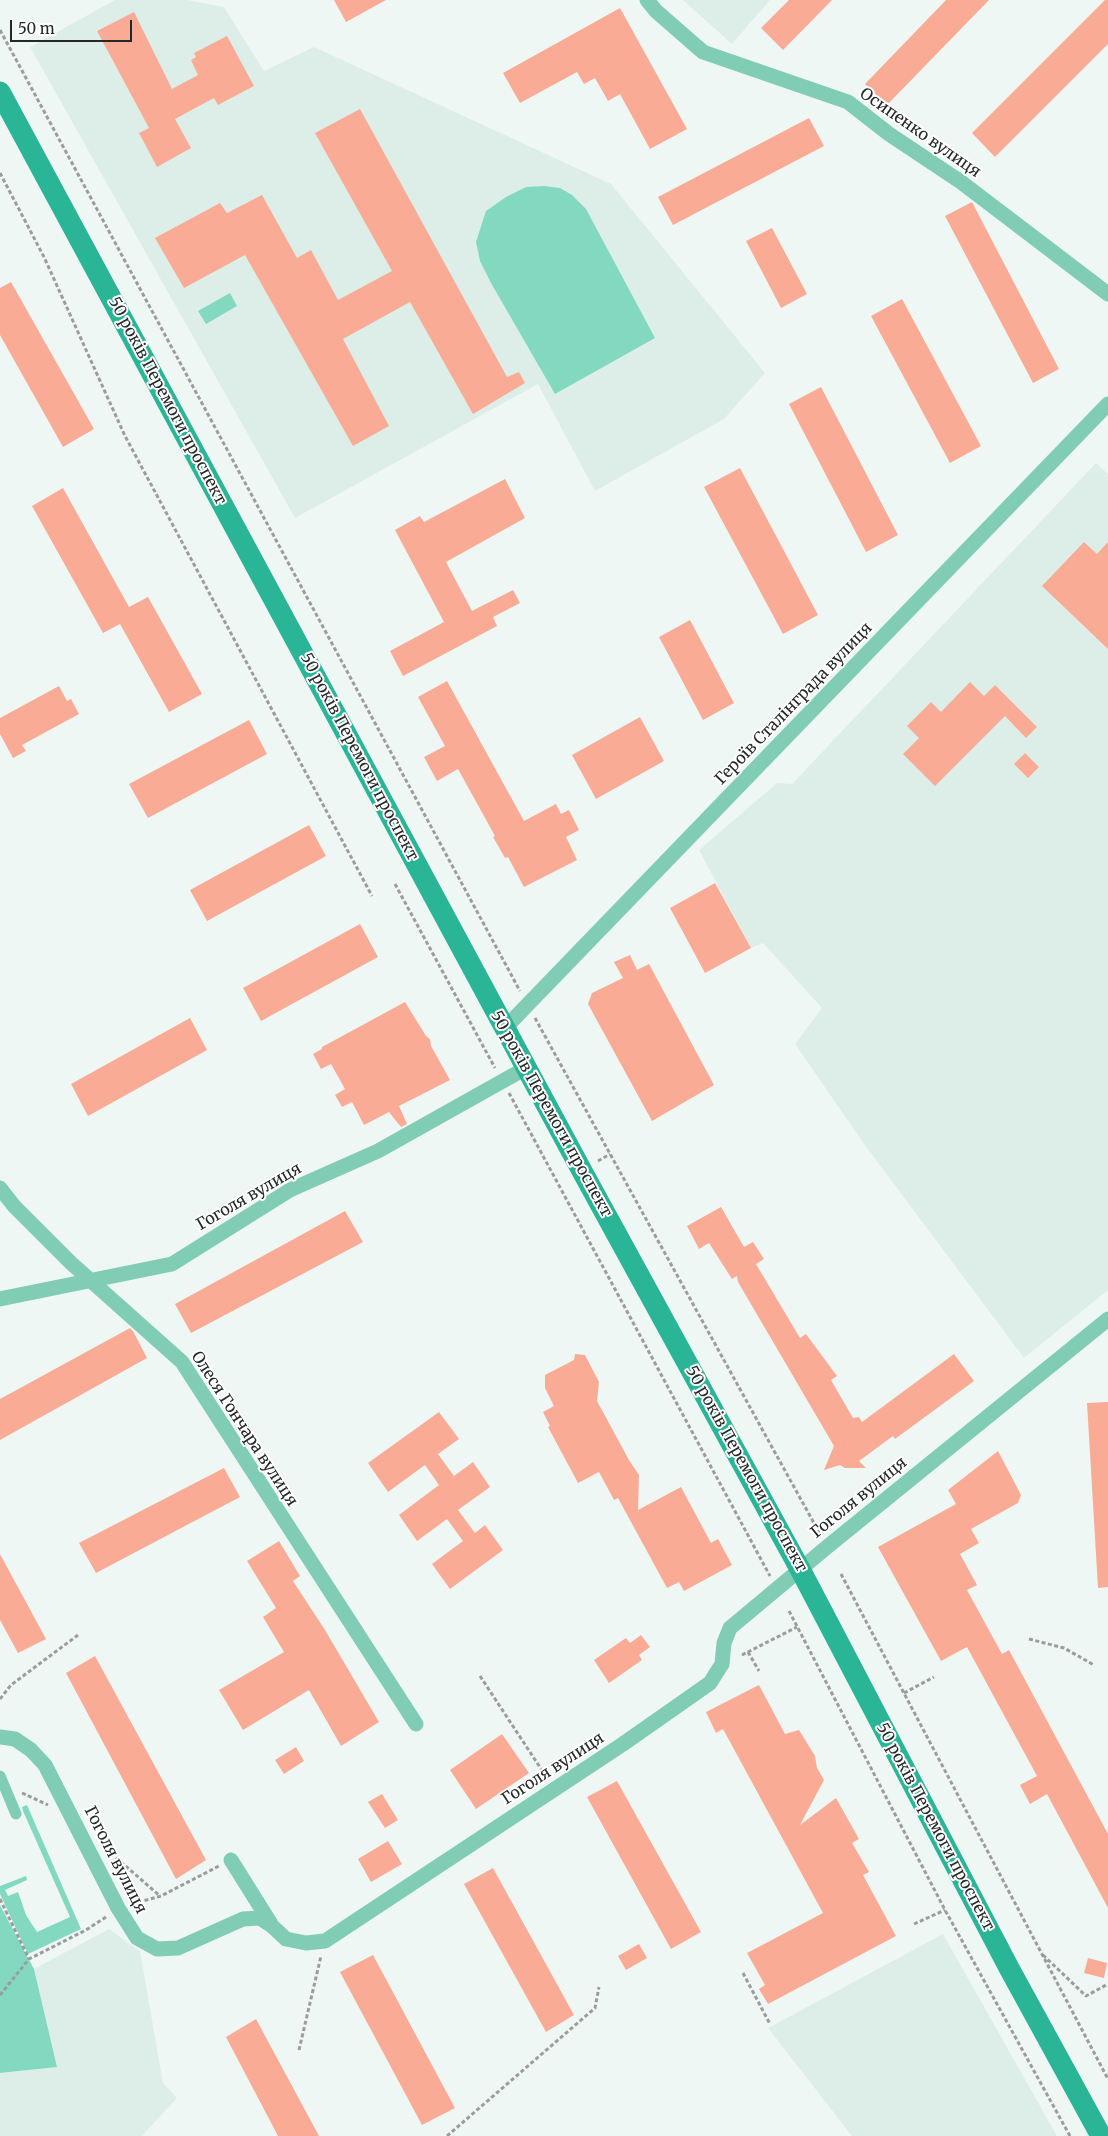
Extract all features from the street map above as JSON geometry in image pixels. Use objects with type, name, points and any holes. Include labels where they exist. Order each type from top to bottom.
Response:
[{"type":"main road","name":"50 років Перемоги проспект","points":[[0,92],[526,1068],[800,1569],[1009,1968],[1102,2136]]},
{"type":"street","name":"Осипенко вулиця","points":[[647,0],[656,11],[703,52],[848,102],[890,134],[961,182],[1108,294]]},
{"type":"street","name":"Героїв Сталінграда вулиця","points":[[505,1028],[1108,404]]},
{"type":"street","name":"Гоголя вулиця","points":[[0,1300],[172,1264],[290,1190],[378,1151],[526,1068]]},
{"type":"street","name":"Олеся Гончара вулиця","points":[[0,1188],[14,1206],[71,1263],[182,1362],[284,1523],[416,1724]]},
{"type":"street","name":"Гоголя вулиця","points":[[0,1738],[16,1739],[31,1750],[45,1765],[118,1908],[137,1938],[158,1949],[178,1948],[243,1919],[260,1918],[286,1939],[306,1943],[325,1941],[555,1789],[710,1683],[722,1664],[724,1643],[730,1628],[1108,1319]]},
{"type":"street","points":[[0,1776],[16,1814]]},
{"type":"street","points":[[231,1860],[272,1926]]},
{"type":"path","points":[[0,30],[528,1005],[824,1541]]},
{"type":"path","points":[[0,173],[44,257],[125,436],[372,896]]},
{"type":"path","points":[[395,884],[773,1580]]},
{"type":"path","points":[[841,1574],[1108,2079]]},
{"type":"path","points":[[789,1611],[945,1910],[1070,2136]]},
{"type":"path","points":[[742,1655],[797,1627]]},
{"type":"path","points":[[0,1698],[11,1685],[78,1635]]},
{"type":"path","points":[[1029,1639],[1064,1648],[1094,1666]]},
{"type":"path","points":[[748,1652],[759,1671]]},
{"type":"path","points":[[480,1676],[555,1789]]},
{"type":"path","points":[[904,1693],[934,1677]]},
{"type":"path","points":[[0,1899],[29,1959]]},
{"type":"path","points":[[914,1924],[945,1910]]},
{"type":"path","points":[[298,2050],[325,1941]]},
{"type":"path","points":[[1040,1952],[1086,1996],[1108,1984]]},
{"type":"path","points":[[743,1973],[770,2024]]},
{"type":"path","points":[[447,2136],[595,2008],[599,1986]]},
{"type":"shaded area","points":[[115,0],[187,0],[224,7],[264,71],[314,47],[611,184],[765,373],[724,419],[595,491],[538,384],[295,518],[30,47]]},
{"type":"shaded area","points":[[683,0],[770,0],[732,44]]},
{"type":"shaded area","points":[[1096,463],[1108,474],[1108,1290],[1024,1358],[864,1144],[795,1044],[822,1008],[763,943],[751,948],[699,850],[777,783],[792,784]]},
{"type":"shaded area","points":[[109,1929],[140,1951],[163,2083],[177,2098],[142,2136],[0,2136],[0,2073],[57,2067],[34,1969]]},
{"type":"shaded area","points":[[943,1934],[1057,2136],[852,2136],[768,2028]]},
{"type":"green space","points":[[544,186],[560,188],[572,195],[586,209],[655,338],[555,394],[491,283],[480,261],[476,242],[486,211],[506,197],[526,187]]},
{"type":"green space","points":[[230,293],[237,306],[206,324],[198,311]]},
{"type":"green space","points":[[27,1805],[81,1929],[28,1954],[0,1894],[0,1886],[26,1876],[27,1880],[5,1890],[8,1896],[18,1892],[26,1915],[37,1932],[70,1917],[23,1811],[22,1807]]},
{"type":"green space","points":[[0,1905],[34,1969],[57,2067],[0,2073]]},
{"type":"building","points":[[334,0],[386,0],[346,22]]},
{"type":"building","points":[[789,0],[832,0],[783,50],[761,28]]},
{"type":"building","points":[[946,0],[989,0],[887,105],[865,84]]},
{"type":"building","points":[[1105,0],[1108,0],[1108,44],[995,157],[972,133]]},
{"type":"building","points":[[620,8],[687,129],[650,149],[620,94],[608,101],[595,78],[584,84],[577,72],[520,103],[503,73]]},
{"type":"building","points":[[134,12],[172,89],[198,75],[191,60],[196,57],[194,53],[227,36],[254,86],[218,105],[214,98],[175,119],[191,148],[157,167],[139,133],[149,128],[97,31]]},
{"type":"building","points":[[360,109],[507,377],[519,372],[525,383],[473,414],[410,302],[343,339],[389,426],[353,446],[245,255],[184,288],[155,238],[220,203],[227,213],[262,195],[297,258],[311,250],[338,300],[392,271],[315,133]]},
{"type":"building","points":[[809,118],[824,146],[673,225],[658,197]]},
{"type":"building","points":[[972,202],[1059,369],[1033,383],[945,216]]},
{"type":"building","points":[[772,228],[807,294],[781,308],[746,241]]},
{"type":"building","points":[[11,282],[94,429],[63,447],[0,335],[0,288]]},
{"type":"building","points":[[902,299],[981,446],[950,463],[871,316]]},
{"type":"building","points":[[821,387],[898,535],[866,552],[789,404]]},
{"type":"building","points":[[740,468],[818,615],[783,634],[704,487]]},
{"type":"building","points":[[505,479],[525,518],[446,562],[472,611],[513,590],[520,603],[493,617],[497,626],[403,676],[390,651],[444,622],[395,530],[420,516],[424,522]]},
{"type":"building","points":[[63,488],[129,607],[148,597],[202,694],[169,712],[120,624],[103,633],[32,506]]},
{"type":"building","points":[[1084,542],[1097,554],[1108,542],[1108,649],[1042,586]]},
{"type":"building","points":[[690,620],[734,703],[703,720],[659,637]]},
{"type":"building","points":[[447,681],[524,821],[556,804],[561,814],[569,810],[579,830],[566,837],[577,860],[524,887],[508,857],[505,858],[493,837],[495,836],[458,769],[437,781],[424,757],[445,746],[418,697]]},
{"type":"building","points":[[970,682],[984,696],[995,685],[1037,727],[1026,738],[1005,716],[935,786],[903,754],[919,738],[907,726],[931,702],[941,712]]},
{"type":"building","points":[[59,686],[67,701],[71,699],[79,714],[22,745],[26,751],[13,758],[0,734],[0,718]]},
{"type":"building","points":[[640,717],[664,761],[596,799],[572,755]]},
{"type":"building","points":[[249,720],[267,754],[148,818],[129,784]]},
{"type":"building","points":[[1025,753],[1039,767],[1028,778],[1014,764]]},
{"type":"building","points":[[309,825],[326,856],[207,921],[190,890]]},
{"type":"building","points":[[715,883],[751,948],[705,973],[670,908]]},
{"type":"building","points":[[360,924],[378,957],[261,1021],[243,988]]},
{"type":"building","points":[[630,955],[637,970],[649,964],[714,1085],[652,1121],[588,1004],[592,993],[623,978],[614,962]]},
{"type":"building","points":[[405,1002],[426,1036],[430,1039],[431,1046],[450,1080],[399,1106],[407,1124],[401,1127],[389,1112],[364,1125],[352,1102],[342,1107],[335,1095],[345,1089],[331,1064],[321,1069],[313,1054],[322,1049],[322,1047]]},
{"type":"building","points":[[190,1018],[207,1050],[88,1116],[71,1084]]},
{"type":"building","points":[[721,1207],[744,1247],[753,1242],[764,1259],[756,1264],[800,1338],[806,1334],[837,1376],[831,1380],[853,1418],[859,1417],[862,1422],[954,1354],[974,1381],[895,1439],[893,1436],[859,1461],[866,1468],[845,1468],[840,1465],[824,1470],[834,1446],[738,1282],[737,1276],[732,1279],[709,1243],[699,1249],[687,1226]]},
{"type":"building","points":[[345,1211],[363,1242],[191,1333],[175,1304]]},
{"type":"building","points":[[130,1328],[147,1358],[0,1440],[0,1399]]},
{"type":"building","points":[[575,1354],[585,1355],[599,1382],[597,1401],[639,1475],[638,1510],[681,1487],[711,1543],[718,1539],[732,1565],[684,1591],[679,1582],[667,1588],[618,1498],[614,1500],[599,1472],[578,1483],[548,1427],[550,1426],[543,1412],[554,1406],[545,1388],[545,1375],[574,1360]]},
{"type":"building","points":[[1108,1402],[1108,1587],[1098,1588],[1087,1403]]},
{"type":"building","points":[[439,1412],[459,1439],[438,1454],[454,1476],[473,1462],[490,1487],[458,1510],[475,1533],[485,1525],[503,1550],[450,1589],[432,1564],[463,1541],[447,1519],[417,1541],[399,1515],[439,1485],[425,1465],[388,1492],[368,1463]]},
{"type":"building","points":[[998,1451],[1021,1495],[1018,1503],[971,1529],[979,1543],[960,1554],[977,1585],[967,1590],[1002,1654],[1009,1650],[1108,1834],[1108,1908],[1047,1794],[1030,1804],[1020,1785],[1037,1776],[967,1647],[941,1661],[878,1547],[956,1504],[948,1490]]},
{"type":"building","points":[[224,1468],[240,1497],[96,1573],[79,1543]]},
{"type":"building","points":[[279,1541],[300,1576],[293,1581],[325,1630],[379,1722],[341,1746],[309,1690],[243,1730],[219,1690],[284,1652],[263,1617],[276,1608],[247,1561]]},
{"type":"building","points":[[0,1554],[46,1639],[18,1653],[0,1620]]},
{"type":"building","points":[[641,1635],[650,1647],[639,1655],[642,1660],[609,1683],[594,1660],[626,1638],[630,1643]]},
{"type":"building","points":[[95,1656],[206,1860],[176,1879],[66,1673]]},
{"type":"building","points":[[759,1685],[785,1734],[799,1730],[815,1756],[817,1768],[824,1780],[800,1825],[836,1798],[859,1839],[852,1843],[869,1872],[863,1875],[896,1936],[768,2004],[759,1989],[765,1985],[747,1953],[823,1913],[723,1729],[716,1733],[706,1712]]},
{"type":"building","points":[[502,1734],[529,1773],[476,1809],[450,1770]]},
{"type":"building","points":[[296,1747],[304,1761],[284,1774],[275,1760]]},
{"type":"building","points":[[617,1781],[701,1932],[671,1949],[587,1797]]},
{"type":"building","points":[[382,1794],[398,1820],[385,1828],[368,1802]]},
{"type":"building","points":[[388,1841],[402,1864],[371,1882],[358,1859]]},
{"type":"building","points":[[493,1868],[574,2015],[546,2032],[464,1884]]},
{"type":"building","points":[[639,1944],[647,1958],[626,1970],[618,1956]]},
{"type":"building","points":[[373,1955],[455,2108],[422,2125],[340,1972]]},
{"type":"building","points":[[1088,1958],[1107,1963],[1104,1978],[1084,1973]]},
{"type":"building","points":[[256,2019],[319,2136],[278,2136],[226,2037]]}]
